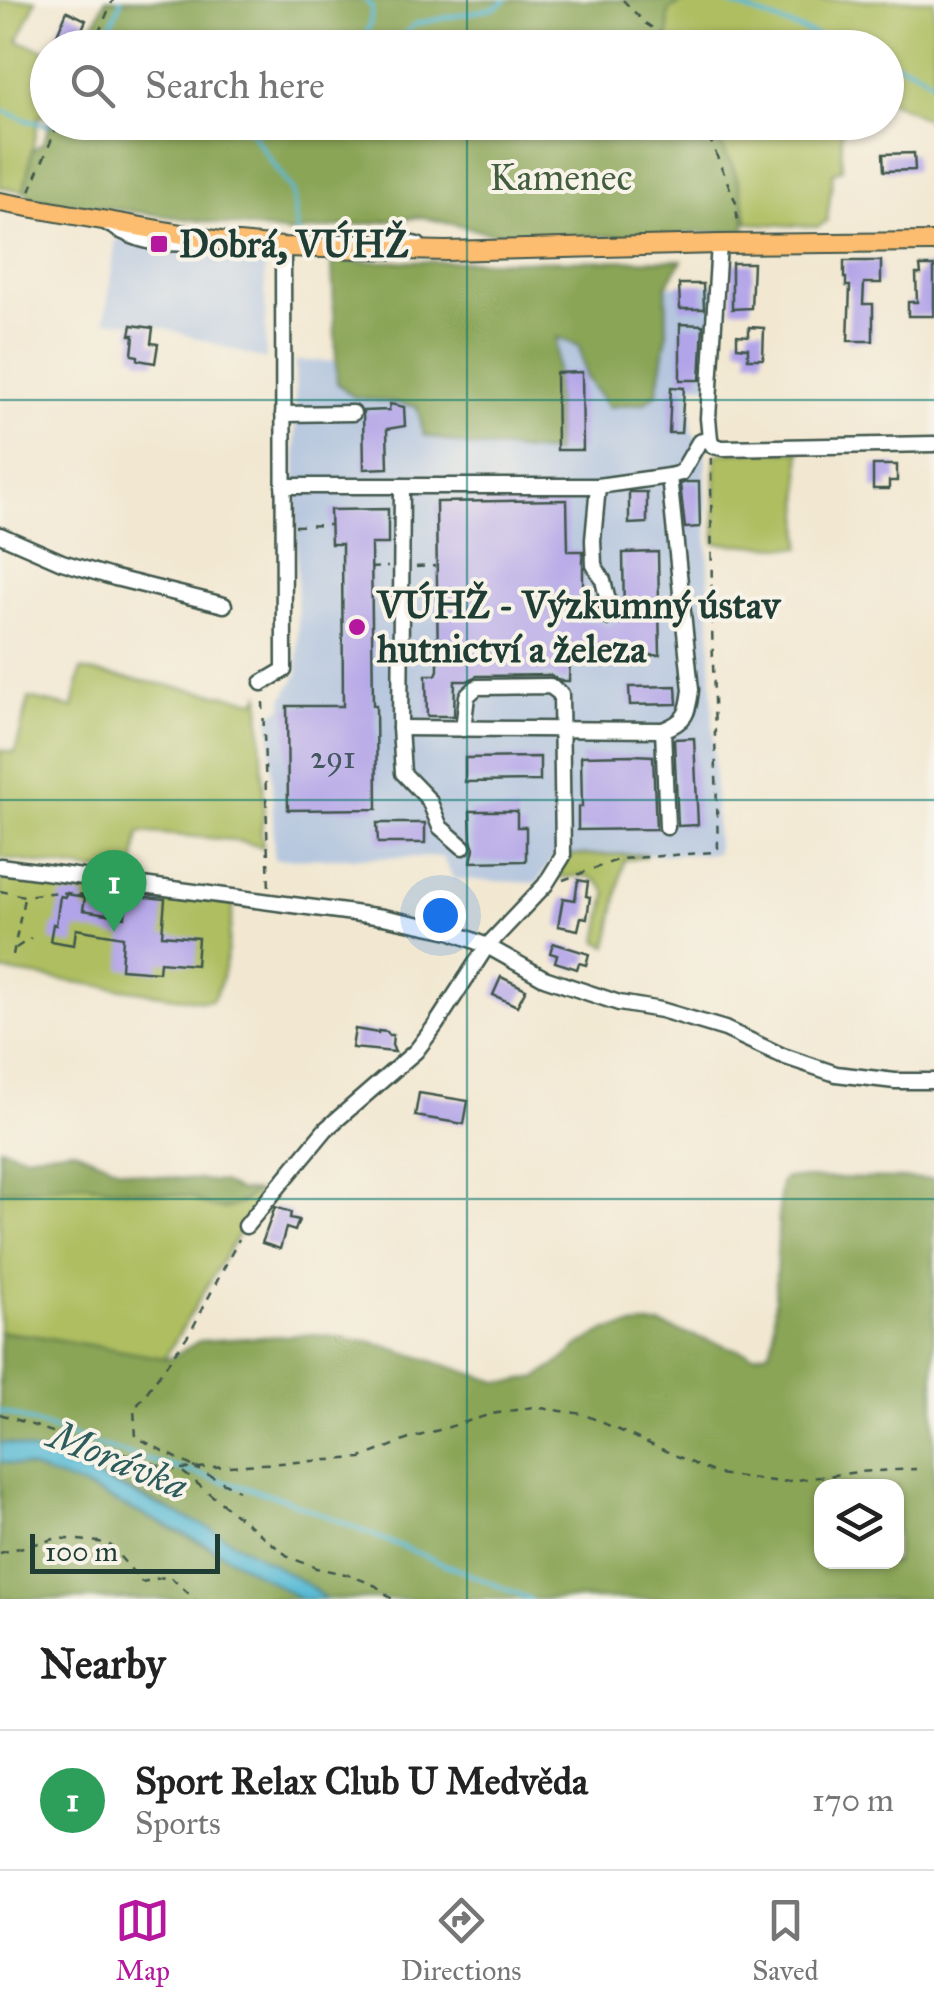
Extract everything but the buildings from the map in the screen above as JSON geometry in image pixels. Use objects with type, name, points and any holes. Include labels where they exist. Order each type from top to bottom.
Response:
[{"type":"main road","points":[[0,202],[227,242],[282,247],[446,251],[934,242]]},
{"type":"street","points":[[719,244],[708,418],[713,446],[934,444]]},
{"type":"street","points":[[262,682],[284,670],[282,247]]},
{"type":"street","points":[[283,414],[354,413]]},
{"type":"street","points":[[284,486],[598,486],[682,473],[700,442],[710,440]]},
{"type":"street","points":[[400,728],[663,730],[678,724],[689,710],[691,690],[669,476]]},
{"type":"street","points":[[402,486],[403,774],[429,800],[440,827],[463,846]]},
{"type":"street","points":[[598,486],[594,565],[608,596],[607,615]]},
{"type":"street","points":[[0,534],[80,567],[224,605]]},
{"type":"street","points":[[246,1226],[326,1129],[416,1051],[487,946],[546,885],[563,856],[561,694],[550,686],[477,686],[467,696],[463,728]]},
{"type":"street","points":[[663,730],[667,827]]},
{"type":"street","points":[[0,866],[383,917],[450,931],[487,946],[544,978],[619,1003],[725,1029],[783,1056],[836,1074],[934,1081]]},
{"type":"path","points":[[100,30],[112,0]]},
{"type":"path","points":[[623,0],[656,30]]},
{"type":"path","points":[[23,206],[52,140]]},
{"type":"path","points":[[710,140],[736,202],[739,244]]},
{"type":"path","points":[[284,526],[330,525]]},
{"type":"path","points":[[263,702],[270,901]]},
{"type":"path","points":[[0,891],[24,896],[85,894],[88,878]]},
{"type":"path","points":[[13,955],[24,896]]},
{"type":"path","points":[[14,948],[30,938]]},
{"type":"path","points":[[238,1490],[136,1437],[134,1410],[191,1331],[246,1226]]},
{"type":"path","points":[[181,1468],[361,1458],[492,1414],[534,1407],[582,1414],[718,1474],[781,1482],[858,1472],[916,1470]]},
{"type":"path","points":[[0,1414],[184,1473],[289,1557],[316,1568],[350,1574],[392,1599]]},
{"type":"path","points":[[0,1553],[58,1538],[108,1543],[142,1582],[169,1576],[195,1599]]},
{"type":"shaded area","points":[[116,239],[184,251],[251,256],[265,262],[266,360],[164,328],[105,320]]},
{"type":"shaded area","points":[[717,284],[711,385],[691,385],[692,432],[705,450],[717,852],[554,856],[537,883],[454,879],[442,857],[274,859],[270,715],[283,707],[283,698],[298,674],[295,361],[458,363],[557,424],[557,335],[667,333],[666,286]]},
{"type":"green space","points":[[0,0],[36,0],[18,41],[30,45],[30,140],[34,140],[24,191],[0,187]]},
{"type":"green space","name":"Kamenec","points":[[105,0],[687,0],[669,10],[668,30],[92,30]]},
{"type":"green space","points":[[687,0],[934,0],[934,123],[904,108],[904,30],[668,30],[669,10]]},
{"type":"green space","name":"Kamenec","points":[[44,140],[718,140],[740,188],[745,230],[625,237],[490,233],[422,217],[289,233],[33,198],[24,191],[32,150]]},
{"type":"green space","points":[[719,140],[841,140],[842,169],[833,173],[827,221],[818,227],[748,223],[736,173]]},
{"type":"green space","points":[[682,260],[666,286],[667,334],[657,393],[644,403],[608,407],[586,377],[579,346],[557,337],[555,453],[467,446],[424,435],[417,406],[354,397],[337,383],[332,262]]},
{"type":"green space","points":[[800,451],[801,548],[715,543],[715,456],[723,452]]},
{"type":"green space","points":[[81,670],[256,701],[260,695],[263,847],[233,840],[139,832],[133,876],[0,858],[0,750],[15,753],[29,698],[73,708]]},
{"type":"green space","points":[[646,854],[624,860],[608,946],[598,942],[607,893],[602,885],[591,877],[555,878],[569,855]]},
{"type":"green space","points":[[0,869],[234,901],[225,966],[212,1000],[0,971]]},
{"type":"green space","points":[[0,1147],[24,1155],[73,1149],[117,1168],[151,1176],[222,1182],[239,1191],[256,1191],[232,1207],[218,1209],[191,1197],[82,1184],[0,1191]]},
{"type":"green space","points":[[786,1178],[934,1179],[934,1599],[325,1599],[275,1566],[163,1506],[87,1472],[0,1443],[0,1332],[169,1359],[199,1341],[313,1334],[373,1342],[498,1382],[538,1377],[581,1344],[607,1330],[660,1325],[754,1355],[770,1350],[781,1182]]},
{"type":"green space","points":[[82,1184],[191,1197],[202,1204],[241,1204],[256,1191],[259,1203],[164,1359],[0,1332],[0,1191]]},
{"type":"green space","points":[[0,1462],[51,1474],[99,1494],[217,1551],[301,1599],[0,1599]]},
{"type":"water","points":[[0,1443],[59,1460],[213,1530],[325,1599],[301,1599],[206,1544],[89,1489],[29,1467],[0,1462]]},
{"type":"waterway","points":[[109,30],[121,0]]},
{"type":"waterway","points":[[366,0],[372,8],[368,30]]},
{"type":"waterway","points":[[409,30],[415,24],[494,8],[506,0]]},
{"type":"waterway","points":[[719,0],[802,30]]},
{"type":"waterway","points":[[904,66],[934,83]]},
{"type":"waterway","points":[[0,109],[30,121]]},
{"type":"waterway","points":[[257,140],[293,192],[297,238]]},
{"type":"waterway","name":"Morávka","points":[[0,1411],[110,1449],[282,1498],[530,1599]]},
{"type":"place","name":"Dobrá, VÚHŽ","points":[[159,244]]},
{"type":"place","name":"VÚHŽ - Výzkumný ústav hutnictví a železa","points":[[357,627]]},
{"type":"place","name":"Sport Relax Club U Medvěda","points":[[114,932]]}]
